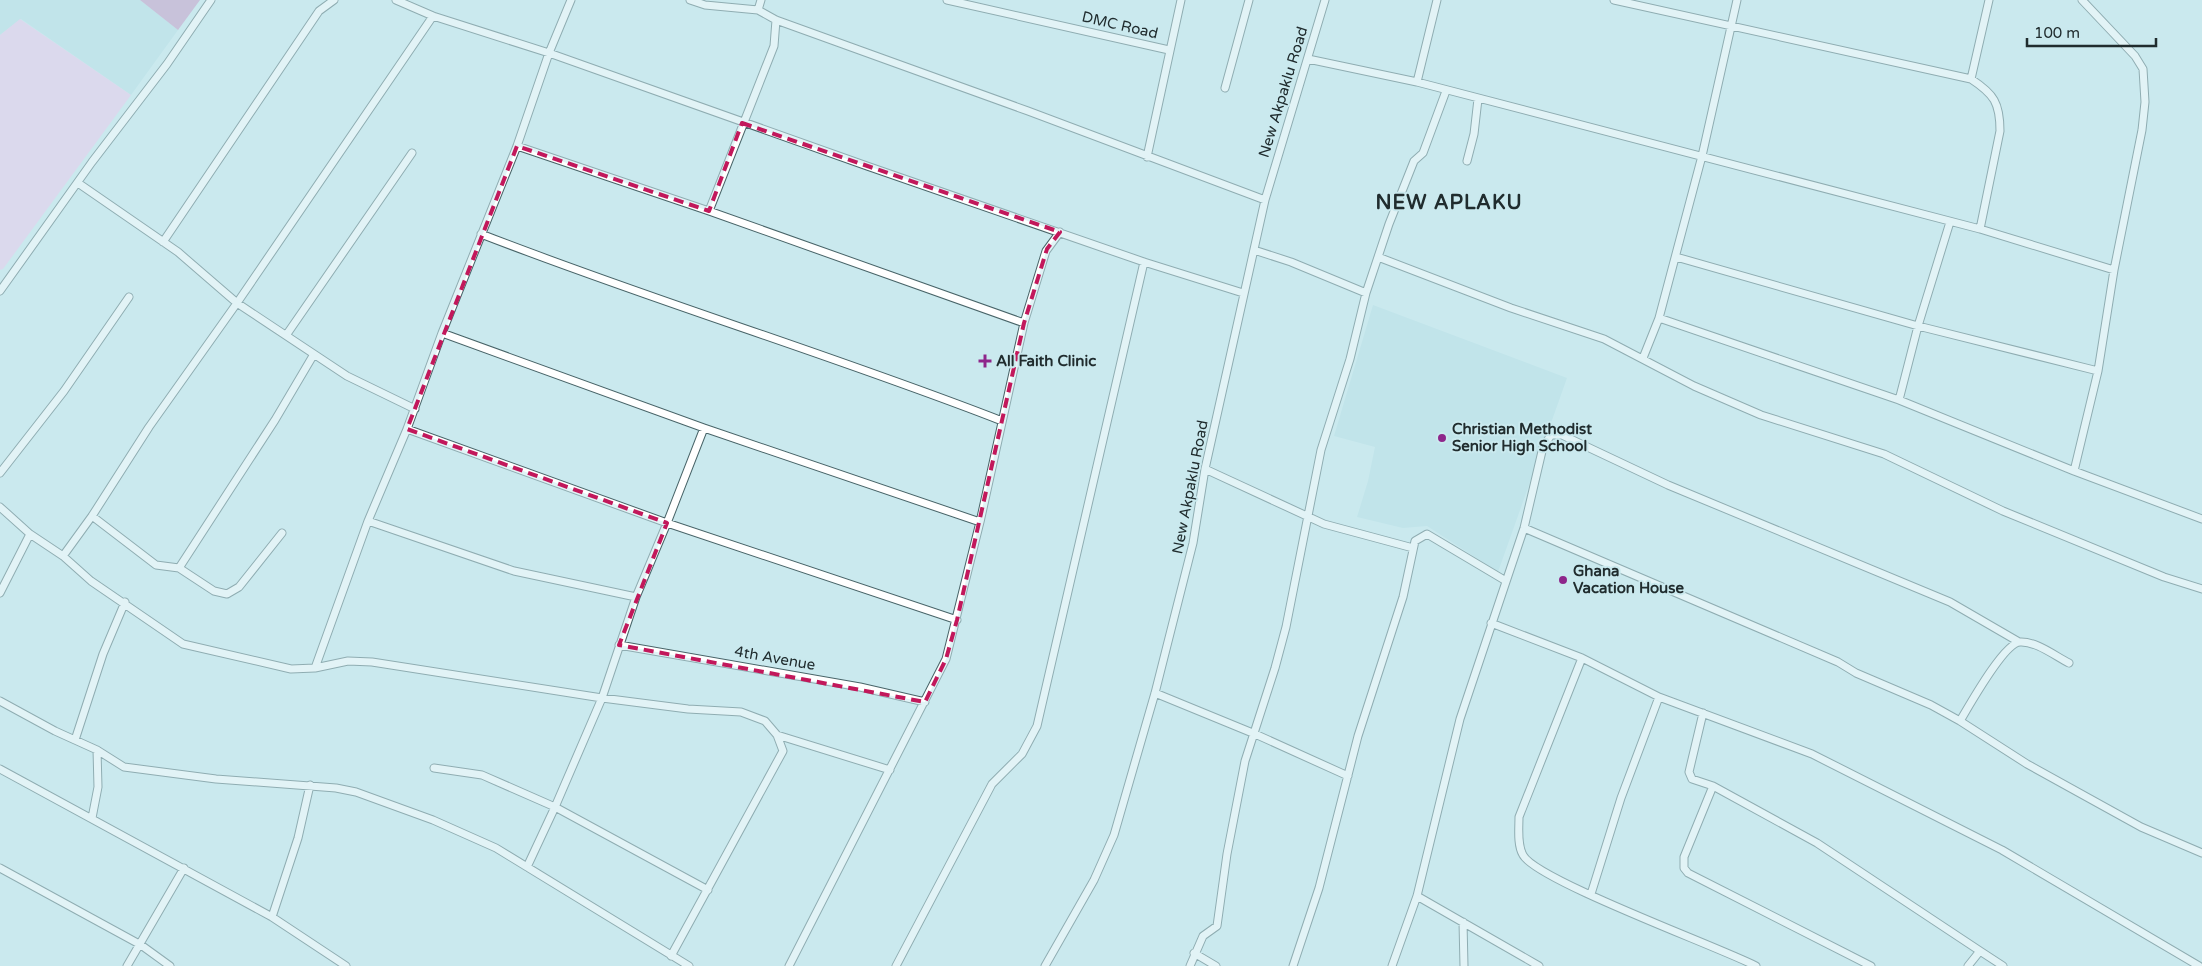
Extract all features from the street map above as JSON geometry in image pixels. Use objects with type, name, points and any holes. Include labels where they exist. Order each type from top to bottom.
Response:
[{"type":"street","points":[[1,287],[167,64],[211,0]]},
{"type":"street","points":[[162,242],[323,3],[334,0]]},
{"type":"street","points":[[396,0],[433,16],[549,53],[742,123],[1144,262],[1244,293]]},
{"type":"street","points":[[315,668],[368,521],[415,409],[442,333],[517,146],[549,53],[571,0]]},
{"type":"street","points":[[690,0],[705,6],[758,10],[776,20],[1028,111],[1265,200]]},
{"type":"street","points":[[758,10],[762,0]]},
{"type":"street","name":"DMC Road","points":[[947,0],[1169,50]]},
{"type":"street","points":[[1147,157],[1180,0]]},
{"type":"street","points":[[1225,88],[1249,0]]},
{"type":"street","name":"New Akpaklu Road","points":[[1045,966],[1094,880],[1114,835],[1155,693],[1193,543],[1205,469],[1265,200],[1324,0]]},
{"type":"street","points":[[1417,82],[1437,0]]},
{"type":"street","points":[[1614,0],[1971,79],[1988,90],[1997,104],[2000,117],[2000,131],[1980,229]]},
{"type":"street","points":[[1642,358],[1659,318],[1676,257],[1702,156],[1737,0]]},
{"type":"street","points":[[1971,79],[1988,0]]},
{"type":"street","points":[[2074,471],[2098,371],[2114,270],[2142,130],[2146,83],[2143,69],[2135,56],[2082,0]]},
{"type":"street","points":[[63,556],[92,516],[149,427],[238,303],[433,16]]},
{"type":"street","points":[[709,211],[742,123],[774,46],[776,20]]},
{"type":"street","points":[[1308,59],[1417,82],[1702,156],[1980,229],[2114,270]]},
{"type":"street","points":[[1190,966],[1203,936],[1217,926],[1227,854],[1245,761],[1255,734],[1286,627],[1321,450],[1350,359],[1366,294],[1414,161],[1423,153],[1446,91]]},
{"type":"street","points":[[1467,161],[1474,134],[1478,99]]},
{"type":"street","points":[[517,146],[709,211],[1024,323]]},
{"type":"street","points":[[287,334],[412,153]]},
{"type":"street","points":[[78,183],[196,267],[238,303],[287,334],[314,354],[347,376],[415,409]]},
{"type":"street","points":[[1899,400],[1918,326],[1950,222]]},
{"type":"street","points":[[789,966],[946,659],[980,522],[1024,323],[1046,251],[1060,232]]},
{"type":"street","points":[[481,234],[576,272],[866,370],[1002,420]]},
{"type":"street","points":[[1254,250],[1291,262],[1366,294]]},
{"type":"street","points":[[1378,257],[1511,308],[1604,339],[1694,386],[1753,411],[1884,454],[2003,511],[2164,577],[2202,589]]},
{"type":"street","points":[[1676,257],[1918,326],[2098,371]]},
{"type":"street","points":[[896,966],[992,784],[1022,754],[1037,726],[1144,262]]},
{"type":"street","points":[[0,473],[64,390],[129,297]]},
{"type":"street","points":[[1659,318],[1899,400],[2074,471],[2202,519]]},
{"type":"street","points":[[442,333],[704,428],[980,522]]},
{"type":"street","points":[[179,568],[275,420],[314,354]]},
{"type":"street","points":[[527,867],[602,698],[636,597],[704,428]]},
{"type":"street","points":[[407,429],[667,523],[957,620]]},
{"type":"street","points":[[1392,966],[1416,896],[1451,750],[1491,623],[1524,528],[1543,447],[1551,435],[1562,435],[1668,485],[1950,602],[2020,642],[2038,646],[2069,663]]},
{"type":"street","points":[[1205,469],[1324,524],[1413,548]]},
{"type":"street","points":[[0,507],[30,534],[63,556],[91,581],[125,602],[183,644],[291,669],[315,668],[348,662],[372,662],[602,698],[688,709],[741,712],[765,721],[777,735],[783,751],[671,956]]},
{"type":"street","points":[[92,516],[156,565],[179,568],[214,591],[227,594],[239,587],[282,533]]},
{"type":"street","points":[[368,521],[514,571],[636,597]]},
{"type":"street","points":[[1524,528],[1838,662],[1960,721],[2027,764],[2141,827],[2202,853]]},
{"type":"street","points":[[0,593],[30,534]]},
{"type":"street","points":[[1293,966],[1319,888],[1368,703],[1403,597],[1415,541],[1427,534],[1506,581]]},
{"type":"street","points":[[75,740],[103,654],[125,602]]},
{"type":"street","points":[[1491,623],[1582,658],[1659,697],[1812,754],[2002,850],[2199,966]]},
{"type":"street","points":[[1960,721],[1998,662],[2012,646],[2020,642]]},
{"type":"street","name":"4th Avenue","points":[[619,645],[860,687],[925,702]]},
{"type":"street","points":[[1582,658],[1519,817],[1518,827],[1522,854],[1536,867],[1591,894],[1756,966]]},
{"type":"street","points":[[1155,693],[1255,734],[1348,776]]},
{"type":"street","points":[[1591,894],[1620,798],[1659,697]]},
{"type":"street","points":[[1,703],[97,750],[124,767],[216,779],[310,785],[356,792],[433,820],[482,841],[689,966]]},
{"type":"street","points":[[1703,713],[1689,772],[1692,779],[1713,786],[1817,843],[2003,966]]},
{"type":"street","points":[[777,735],[890,770]]},
{"type":"street","points":[[92,818],[98,787],[97,750]]},
{"type":"street","points":[[434,768],[482,775],[555,807],[708,890]]},
{"type":"street","points":[[0,769],[92,818],[108,830],[184,868],[272,917],[346,966]]},
{"type":"street","points":[[272,917],[298,838],[310,785]]},
{"type":"street","points":[[1713,786],[1684,857],[1684,868],[1688,873],[1871,966]]},
{"type":"street","points":[[0,868],[141,945],[170,966]]},
{"type":"street","points":[[126,966],[141,945],[184,868]]},
{"type":"street","points":[[1416,896],[1539,966]]},
{"type":"street","points":[[1463,922],[1464,966]]},
{"type":"street","points":[[1968,966],[1980,951]]},
{"type":"street","points":[[1194,953],[1216,966]]},
{"type":"highlighted area","points":[[742,123],[1060,232],[1047,249],[1024,323],[957,620],[946,659],[925,702],[619,645],[667,523],[407,429],[517,146],[709,211]]},
{"type":"shaded area","points":[[0,0],[140,0],[178,30],[131,95],[21,19],[0,35]]},
{"type":"shaded area","points":[[140,0],[200,0],[178,30]]},
{"type":"shaded area","points":[[20,19],[131,95],[3,269],[0,270],[0,35]]},
{"type":"shaded area","name":"Christian Methodist Senior High School","points":[[1373,305],[1567,378],[1498,572],[1427,526],[1403,528],[1357,517],[1368,481],[1375,447],[1334,436]]},
{"type":"place","name":"All Faith Clinic","points":[[985,361]]},
{"type":"place","name":"Christian Methodist Senior High School","points":[[1442,438]]},
{"type":"place","name":"Ghana Vacation House","points":[[1563,580]]},
{"type":"district","name":"NEW APLAKU","points":[[1449,202]]}]
